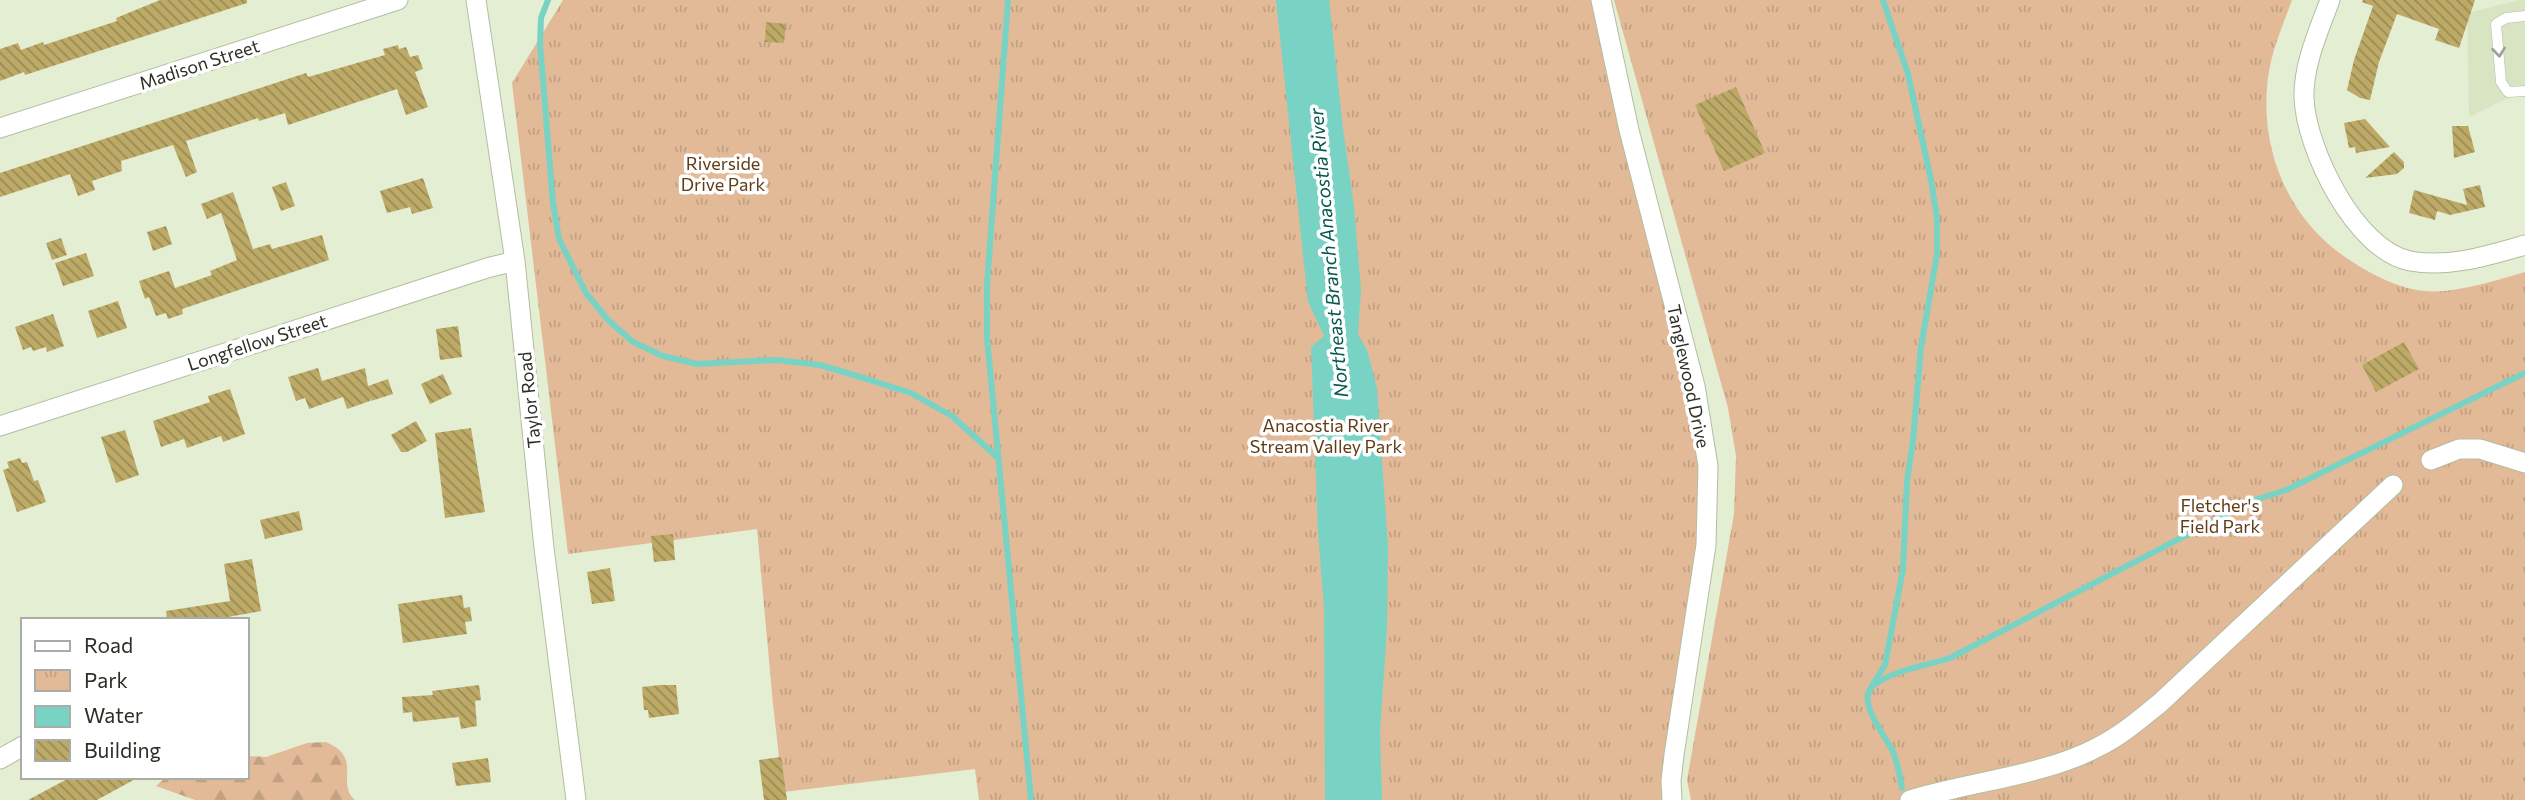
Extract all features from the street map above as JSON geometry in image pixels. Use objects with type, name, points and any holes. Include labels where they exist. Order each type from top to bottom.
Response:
[{"type":"street","name":"Madison Street","points":[[0,128],[398,0]]},
{"type":"street","name":"Taylor Road","points":[[476,0],[515,261],[544,548],[576,800]]},
{"type":"street","name":"Tanglewood Drive","points":[[1601,0],[1629,130],[1695,386],[1708,466],[1706,545],[1674,755],[1672,800]]},
{"type":"street","points":[[2330,0],[2308,68],[2304,96],[2309,131],[2325,172],[2344,206],[2361,228],[2385,250],[2406,260],[2431,264],[2454,263],[2525,245]]},
{"type":"street","name":"Longfellow Street","points":[[0,426],[515,261]]},
{"type":"street","points":[[2431,460],[2459,449],[2480,449],[2525,463]]},
{"type":"street","points":[[1916,798],[2070,759],[2127,730],[2160,703],[2393,485]]},
{"type":"street","points":[[0,759],[21,747]]},
{"type":"lane","points":[[2525,16],[2506,18],[2496,24],[2501,82],[2508,92],[2525,91]]},
{"type":"shaded area","points":[[2525,0],[2525,90],[2469,117],[2467,13]]},
{"type":"green space","name":"Anacostia River Stream Valley Park","points":[[563,0],[1594,0],[1698,400],[1703,523],[1661,785],[1664,800],[979,800],[975,769],[783,792],[757,529],[568,554],[512,83]]},
{"type":"green space","name":"Fletcher's Field Park","points":[[1614,0],[2292,0],[2271,61],[2267,119],[2271,147],[2280,174],[2292,200],[2308,223],[2328,244],[2359,266],[2386,280],[2416,290],[2462,288],[2525,272],[2525,800],[1691,800],[1687,780],[1734,514],[1736,456],[1728,408]]},
{"type":"green space","points":[[326,742],[344,755],[347,763],[347,786],[355,800],[195,800],[156,786],[164,779],[248,779],[248,756],[266,757],[307,743]]},
{"type":"water","name":"Northeast Branch Anacostia River","points":[[1276,0],[1329,0],[1354,206],[1361,290],[1358,334],[1367,350],[1377,388],[1388,545],[1387,628],[1380,732],[1382,800],[1325,800],[1324,607],[1318,532],[1311,347],[1324,336],[1308,302]]},
{"type":"building","points":[[160,0],[247,0],[247,3],[0,81],[0,49],[18,43],[21,50],[43,42],[44,45],[117,21],[116,18]]},
{"type":"building","points":[[2475,0],[2459,48],[2435,40],[2439,29],[2397,14],[2379,62],[2370,100],[2360,98],[2347,90],[2354,60],[2373,6],[2362,2]]},
{"type":"building","points":[[766,22],[786,24],[784,43],[765,42]]},
{"type":"building","points":[[398,45],[399,49],[406,47],[410,57],[418,55],[423,69],[415,72],[428,107],[406,115],[397,89],[288,125],[285,113],[259,121],[258,118],[186,141],[197,172],[186,177],[173,145],[121,161],[122,171],[92,181],[95,190],[78,196],[70,174],[0,197],[0,173],[306,73],[308,77],[385,55],[383,49]]},
{"type":"building","points":[[1736,87],[1765,153],[1724,171],[1695,105]]},
{"type":"building","points":[[2365,119],[2390,147],[2356,153],[2355,147],[2349,148],[2344,123]]},
{"type":"building","points":[[2452,126],[2468,126],[2475,152],[2454,158]]},
{"type":"building","points":[[2394,152],[2404,162],[2404,168],[2397,174],[2365,178]]},
{"type":"building","points":[[423,178],[433,208],[412,214],[410,207],[387,213],[380,191]]},
{"type":"building","points":[[286,182],[295,206],[281,211],[272,187]]},
{"type":"building","points":[[2480,185],[2485,207],[2450,215],[2437,211],[2435,220],[2409,213],[2414,190],[2467,205],[2463,189]]},
{"type":"building","points":[[233,192],[253,249],[270,244],[272,249],[322,235],[329,260],[182,309],[183,314],[168,319],[166,313],[156,316],[149,297],[145,299],[139,281],[169,271],[175,288],[212,275],[210,271],[237,260],[221,213],[207,219],[201,204]]},
{"type":"building","points":[[166,226],[172,244],[153,251],[147,232]]},
{"type":"building","points":[[61,238],[67,255],[52,260],[46,243]]},
{"type":"building","points":[[86,253],[94,276],[63,286],[55,263]]},
{"type":"building","points":[[118,301],[127,328],[97,338],[88,311]]},
{"type":"building","points":[[53,314],[64,346],[47,352],[46,347],[33,351],[31,347],[23,350],[15,327]]},
{"type":"building","points":[[458,326],[462,357],[440,360],[436,329]]},
{"type":"building","points":[[2404,342],[2419,369],[2376,392],[2362,365]]},
{"type":"building","points":[[318,368],[322,381],[365,368],[368,386],[388,379],[393,394],[371,401],[370,398],[370,401],[347,409],[343,397],[309,409],[305,398],[296,401],[288,377]]},
{"type":"building","points":[[443,374],[452,394],[430,404],[421,384]]},
{"type":"building","points":[[230,389],[245,434],[223,442],[221,436],[187,448],[184,439],[161,447],[153,421],[210,402],[208,396]]},
{"type":"building","points":[[416,421],[427,441],[407,452],[401,452],[391,435]]},
{"type":"building","points":[[471,428],[485,512],[445,518],[435,433]]},
{"type":"building","points":[[125,430],[139,475],[116,483],[101,437]]},
{"type":"building","points":[[20,458],[22,463],[27,462],[34,481],[38,480],[46,502],[17,512],[3,470],[9,468],[7,462]]},
{"type":"building","points":[[299,511],[303,530],[265,539],[260,520]]},
{"type":"building","points":[[673,534],[675,560],[654,562],[651,536]]},
{"type":"building","points":[[252,559],[261,611],[222,618],[167,618],[166,611],[230,601],[224,564]]},
{"type":"building","points":[[610,568],[615,601],[592,604],[587,572]]},
{"type":"building","points":[[462,595],[464,608],[470,607],[472,621],[465,622],[467,634],[403,643],[398,604]]},
{"type":"building","points":[[479,685],[481,700],[475,701],[477,726],[461,729],[459,717],[413,722],[412,712],[403,713],[402,697],[433,695],[432,691]]},
{"type":"building","points":[[676,685],[679,714],[649,718],[648,710],[644,710],[642,687]]},
{"type":"building","points":[[781,757],[787,800],[764,800],[759,760]]},
{"type":"building","points":[[488,758],[491,782],[456,786],[452,763]]},
{"type":"building","points":[[67,779],[135,779],[97,800],[28,800]]},
{"type":"waterway","points":[[548,0],[541,18],[540,44],[553,203],[559,239],[586,293],[608,320],[633,342],[663,356],[697,364],[776,360],[820,365],[911,393],[952,416],[997,457]]},
{"type":"waterway","points":[[1008,0],[987,285],[987,338],[1031,800]]},
{"type":"waterway","points":[[1873,684],[1885,665],[1903,569],[1907,481],[1921,347],[1937,254],[1937,218],[1931,180],[1908,74],[1883,0]]},
{"type":"waterway","points":[[1902,788],[1893,752],[1869,709],[1869,692],[1874,685],[1901,672],[1950,658],[2252,501],[2286,490],[2525,373]]},
{"type":"park label","name":"Riverside Drive Park","points":[[723,173]]}]
